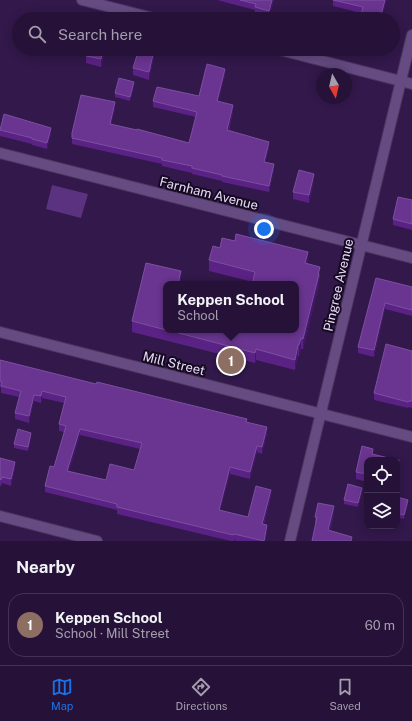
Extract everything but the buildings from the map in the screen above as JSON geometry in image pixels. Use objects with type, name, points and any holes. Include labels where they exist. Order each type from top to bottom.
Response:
[{"type":"street","points":[[82,0],[129,12]]},
{"type":"street","name":"Pingree Avenue","points":[[290,541],[412,35]]},
{"type":"street","points":[[303,56],[412,84]]},
{"type":"street","name":"Farnham Avenue","points":[[0,153],[412,258]]},
{"type":"street","name":"Mill Street","points":[[0,332],[412,437]]},
{"type":"street","points":[[0,516],[97,541]]},
{"type":"shaded area","points":[[52,185],[88,194],[81,218],[46,209]]},
{"type":"place","name":"Keppen School","points":[[231,361]]}]
